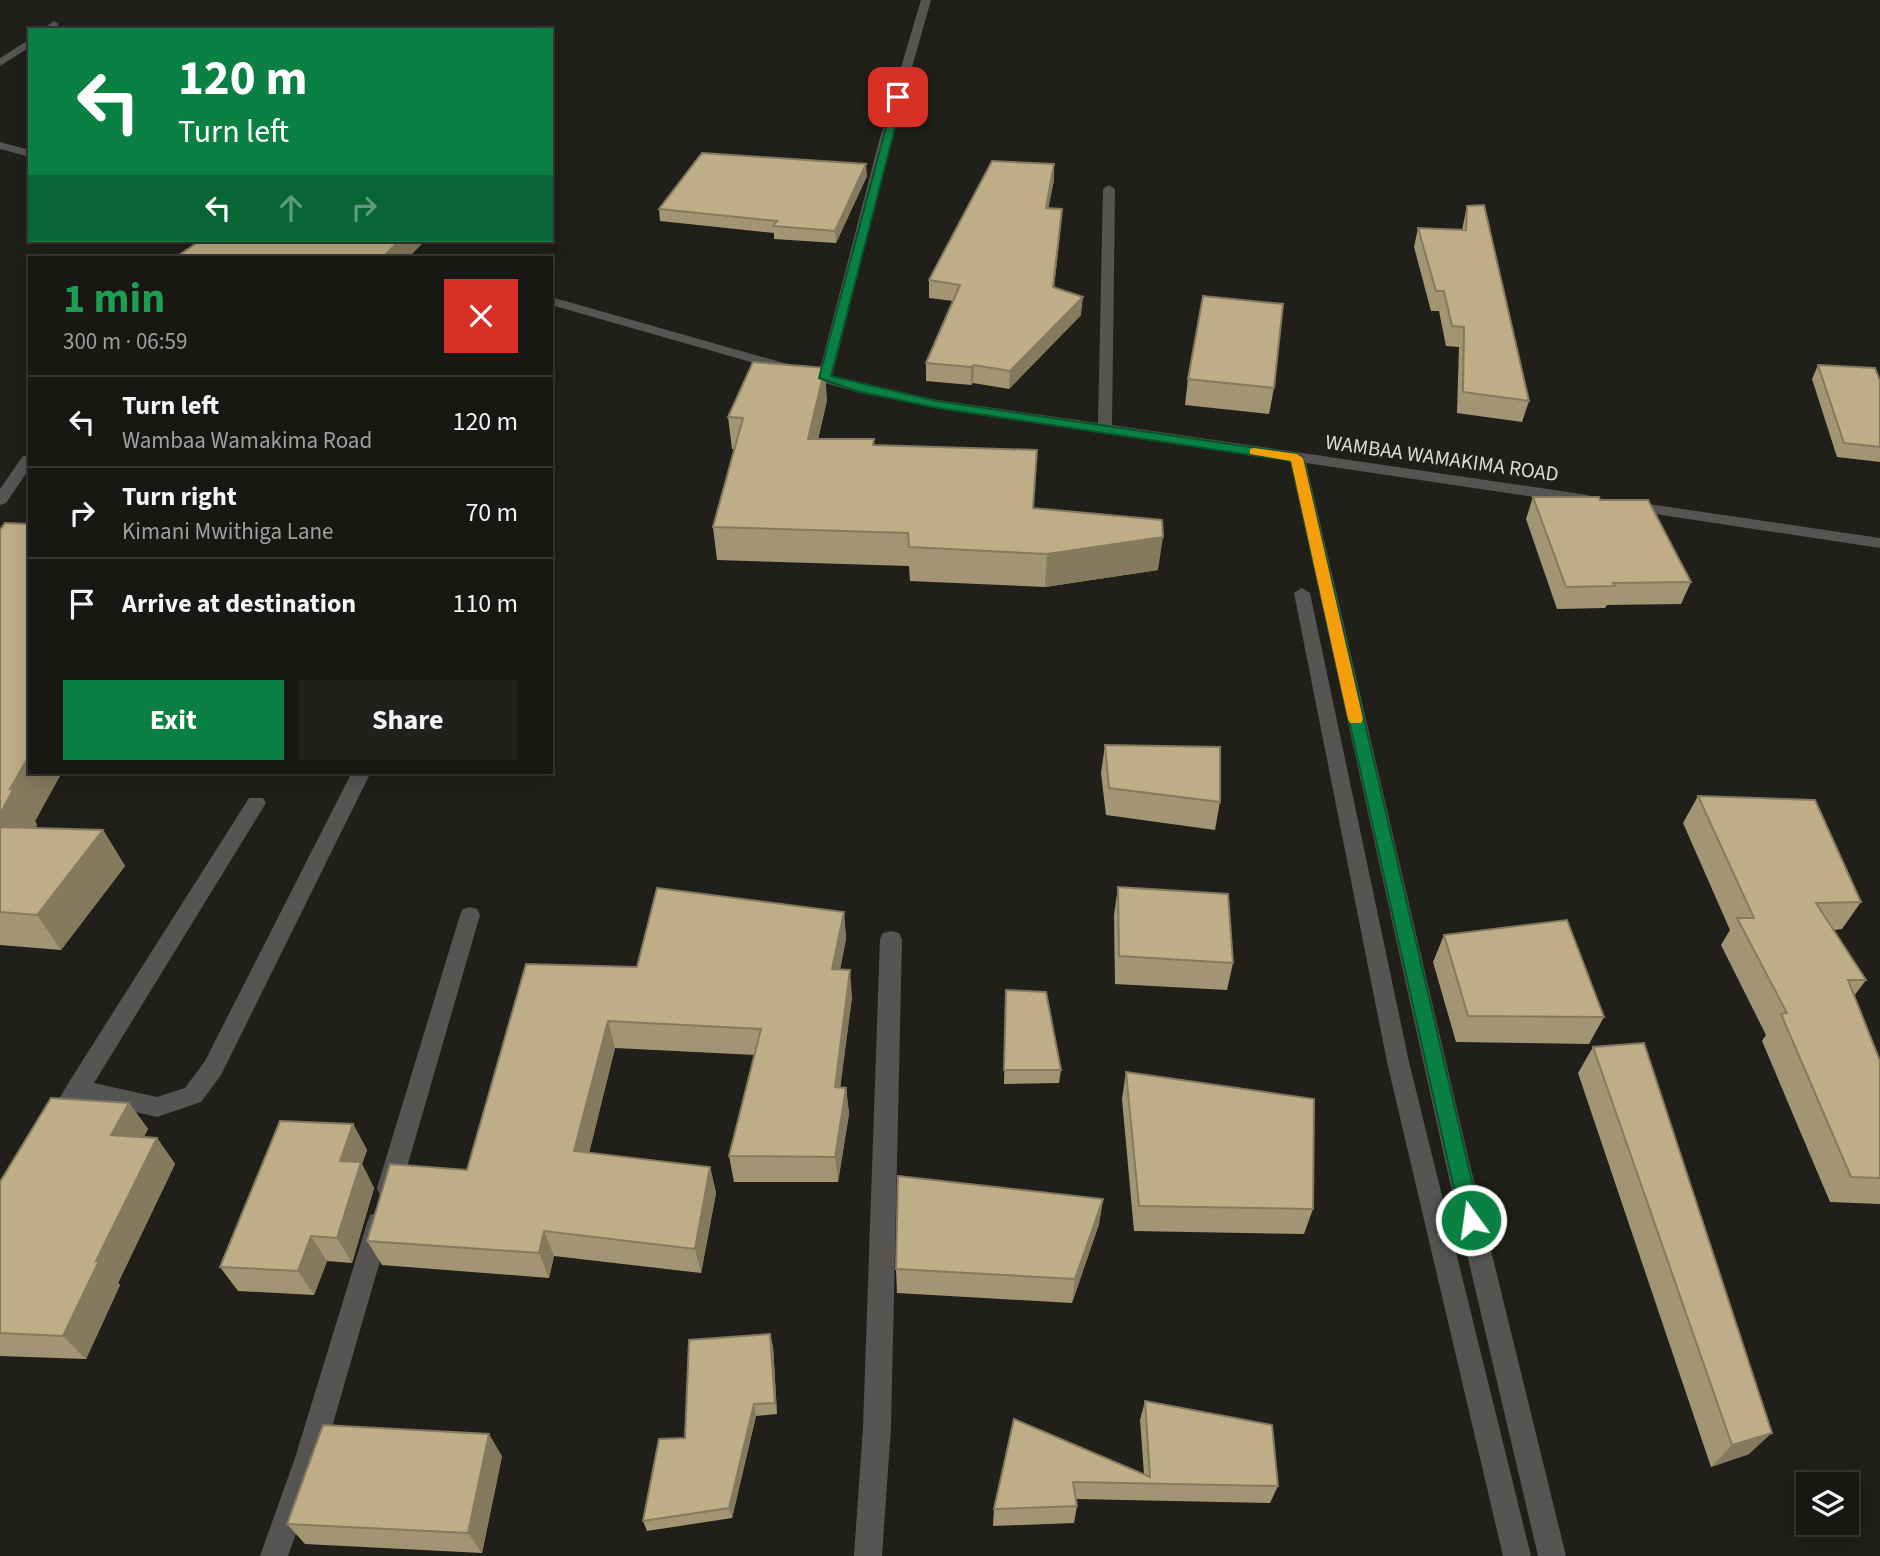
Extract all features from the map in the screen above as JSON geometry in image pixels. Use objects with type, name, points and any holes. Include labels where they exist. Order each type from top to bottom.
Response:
[{"type":"street","points":[[825,378],[884,145],[926,0]]},
{"type":"street","points":[[0,64],[28,43]]},
{"type":"street","points":[[0,145],[28,153]]},
{"type":"street","points":[[1105,428],[1109,189]]},
{"type":"street","name":"WAMBAA WAMAKIMA ROAD","points":[[553,303],[860,389],[937,404],[1880,543]]},
{"type":"street","points":[[1297,458],[1459,1169],[1552,1556]]},
{"type":"street","points":[[0,500],[28,459]]},
{"type":"street","points":[[1302,593],[1398,1062],[1517,1556]]},
{"type":"street","points":[[77,1089],[157,1107],[193,1095],[213,1068],[360,774]]},
{"type":"street","points":[[56,1123],[257,803]]},
{"type":"street","points":[[274,1556],[309,1458],[470,915]]},
{"type":"street","points":[[868,1556],[877,1413],[891,939]]},
{"type":"building","points":[[702,153],[866,164],[835,231],[773,226],[777,221],[659,209]]},
{"type":"building","points":[[992,161],[1054,164],[1046,208],[1062,209],[1053,287],[1083,297],[1010,371],[974,365],[971,367],[926,363],[960,285],[929,280]]},
{"type":"building","points":[[1484,205],[1529,401],[1463,392],[1464,327],[1452,326],[1444,291],[1436,291],[1418,228],[1466,230],[1467,206]]},
{"type":"building","points":[[198,242],[398,242],[384,256],[177,256]]},
{"type":"building","points":[[1203,296],[1283,304],[1274,388],[1188,379]]},
{"type":"building","points":[[753,362],[825,368],[808,439],[874,439],[873,445],[1037,450],[1033,508],[1162,520],[1163,537],[1047,554],[909,547],[908,533],[713,527],[743,418],[728,417]]},
{"type":"building","points":[[1818,365],[1875,368],[1880,381],[1880,447],[1844,443]]},
{"type":"building","points":[[1533,497],[1648,500],[1691,582],[1613,583],[1615,586],[1566,587]]},
{"type":"building","points":[[5,523],[28,524],[28,758],[10,789],[14,788],[0,814],[0,530]]},
{"type":"building","points":[[1105,745],[1220,747],[1220,802],[1109,788]]},
{"type":"building","points":[[1698,796],[1815,800],[1861,902],[1816,903],[1866,980],[1848,980],[1880,1061],[1880,1178],[1851,1177],[1781,1014],[1787,1013],[1737,918],[1754,918]]},
{"type":"building","points":[[0,827],[103,830],[37,915],[0,912]]},
{"type":"building","points":[[1118,887],[1228,894],[1233,963],[1119,956]]},
{"type":"building","points":[[657,888],[844,912],[832,969],[850,970],[835,1087],[846,1088],[835,1157],[729,1156],[761,1029],[608,1021],[574,1151],[710,1167],[695,1249],[544,1231],[539,1253],[367,1241],[390,1164],[467,1170],[526,964],[637,967]]},
{"type":"building","points":[[1567,920],[1604,1017],[1468,1016],[1444,935]]},
{"type":"building","points":[[1006,990],[1046,992],[1061,1070],[1004,1070]]},
{"type":"building","points":[[1644,1043],[1772,1433],[1732,1445],[1593,1047]]},
{"type":"building","points":[[1126,1072],[1314,1099],[1313,1209],[1139,1206]]},
{"type":"building","points":[[51,1098],[129,1103],[111,1135],[157,1138],[96,1261],[99,1261],[63,1336],[0,1333],[0,1182]]},
{"type":"building","points":[[280,1121],[353,1124],[340,1161],[361,1162],[337,1238],[311,1236],[298,1271],[220,1267]]},
{"type":"building","points":[[898,1176],[1103,1199],[1075,1279],[896,1269]]},
{"type":"building","points":[[770,1334],[775,1403],[754,1404],[729,1508],[643,1521],[659,1439],[685,1438],[689,1340]]},
{"type":"building","points":[[1145,1401],[1272,1425],[1278,1486],[1073,1482],[1077,1506],[994,1509],[1014,1419],[1150,1477]]},
{"type":"building","points":[[323,1425],[489,1434],[468,1533],[287,1524]]},
{"type":"slow traffic","points":[[1254,452],[1297,458],[1355,719]]},
{"type":"route","points":[[898,97],[825,378],[860,389],[937,404],[1297,458],[1471,1220]]}]
